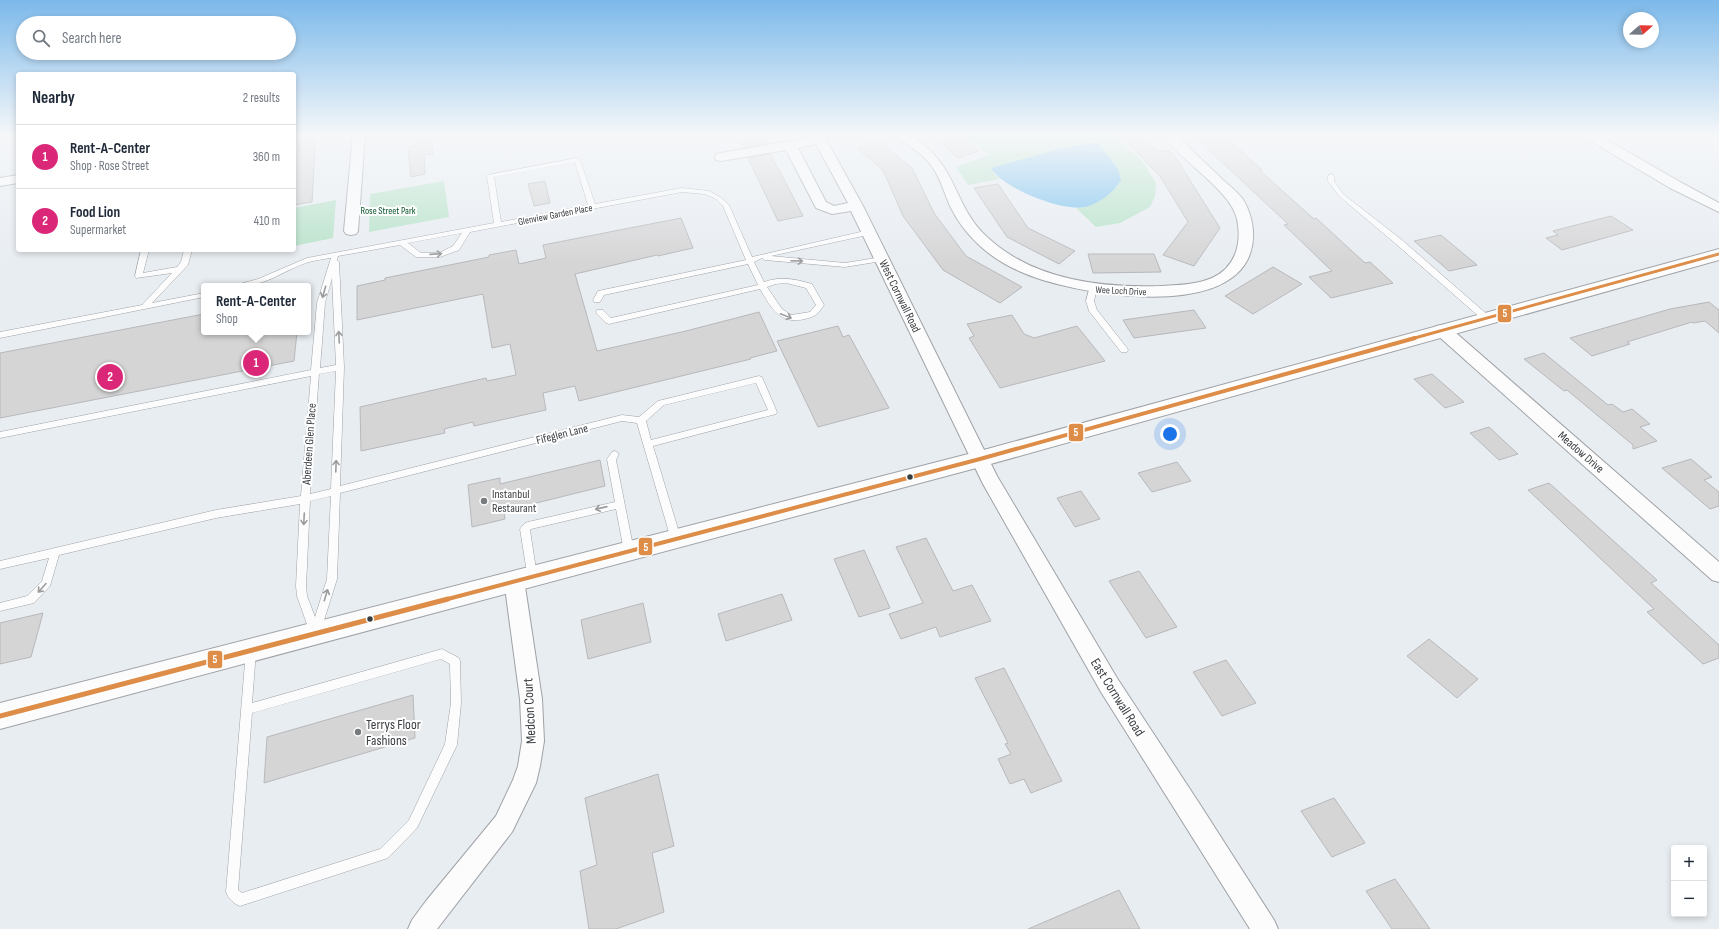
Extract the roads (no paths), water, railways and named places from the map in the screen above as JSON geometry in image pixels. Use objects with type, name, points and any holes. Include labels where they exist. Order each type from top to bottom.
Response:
[{"type":"main road","points":[[0,716],[980,459],[1719,254]]},
{"type":"street","points":[[351,231],[357,177]]},
{"type":"street","points":[[807,177],[821,205],[832,210],[856,206]]},
{"type":"street","name":"West Cornwall Road","points":[[841,177],[980,459]]},
{"type":"street","name":"Wee Loch Drive","points":[[943,177],[964,218],[980,238],[1000,254],[1033,272],[1061,282],[1108,291],[1135,292],[1189,289],[1219,281],[1235,268],[1240,260],[1244,248],[1246,225],[1242,209],[1213,177]]},
{"type":"street","points":[[1662,177],[1719,208]]},
{"type":"street","points":[[0,182],[16,179]]},
{"type":"street","name":"Meadow Drive","points":[[1442,330],[1719,574]]},
{"type":"street","name":"East Cornwall Road","points":[[980,459],[993,486],[1109,685],[1193,814],[1265,929]]},
{"type":"street","name":"Medcon Court","points":[[421,929],[434,910],[504,824],[524,783],[529,766],[533,741],[523,578]]},
{"type":"lane","points":[[490,177],[498,224]]},
{"type":"lane","points":[[583,177],[592,207]]},
{"type":"lane","points":[[1331,177],[1331,181],[1341,195],[1399,242],[1486,318]]},
{"type":"lane","name":"Glenview Garden Place","points":[[254,283],[307,260],[682,190],[707,192],[718,198],[726,205],[750,261],[763,286]]},
{"type":"lane","points":[[401,242],[419,255],[440,255],[456,248],[468,230]]},
{"type":"lane","points":[[597,300],[601,293],[750,261],[758,257],[869,232]]},
{"type":"lane","points":[[145,252],[139,276],[180,269]]},
{"type":"lane","points":[[144,307],[185,263],[188,252]]},
{"type":"lane","points":[[315,633],[332,579],[340,368],[335,255]]},
{"type":"lane","name":"Aberdeen Glen Place","points":[[315,633],[300,586],[305,498],[321,303],[335,255]]},
{"type":"lane","points":[[758,257],[845,265],[882,259]]},
{"type":"lane","points":[[600,312],[608,321],[763,286],[772,281],[793,280],[810,286],[820,305],[813,314],[790,318],[778,312],[763,286]]},
{"type":"lane","points":[[1093,288],[1090,301],[1093,311],[1124,350]]},
{"type":"lane","points":[[0,335],[201,296]]},
{"type":"lane","points":[[0,435],[340,368]]},
{"type":"lane","points":[[649,444],[773,412],[759,379],[661,403],[641,420],[676,539]]},
{"type":"lane","name":"Fifeglen Lane","points":[[0,564],[216,514],[305,498],[622,418],[641,420]]},
{"type":"lane","points":[[613,456],[628,551]]},
{"type":"lane","points":[[523,578],[525,529],[528,526],[620,504]]},
{"type":"lane","points":[[0,607],[30,600],[46,583],[55,552]]},
{"type":"lane","points":[[246,710],[442,654],[455,661],[456,703],[451,745],[413,824],[384,854],[240,900],[232,892],[246,710],[251,650]]},
{"type":"water","points":[[999,177],[1120,177],[1121,180],[1106,197],[1085,207],[1075,208],[1048,202],[1034,197]]},
{"type":"place","name":"Rent-A-Center","points":[[256,363]]},
{"type":"place","name":"Food Lion","points":[[110,377]]},
{"type":"place","name":"Instanbul Restaurant","points":[[484,501]]},
{"type":"place","name":"Terrys Floor Fashions","points":[[358,732]]},
{"type":"park label","name":"Rose Street Park","points":[[388,210]]}]
